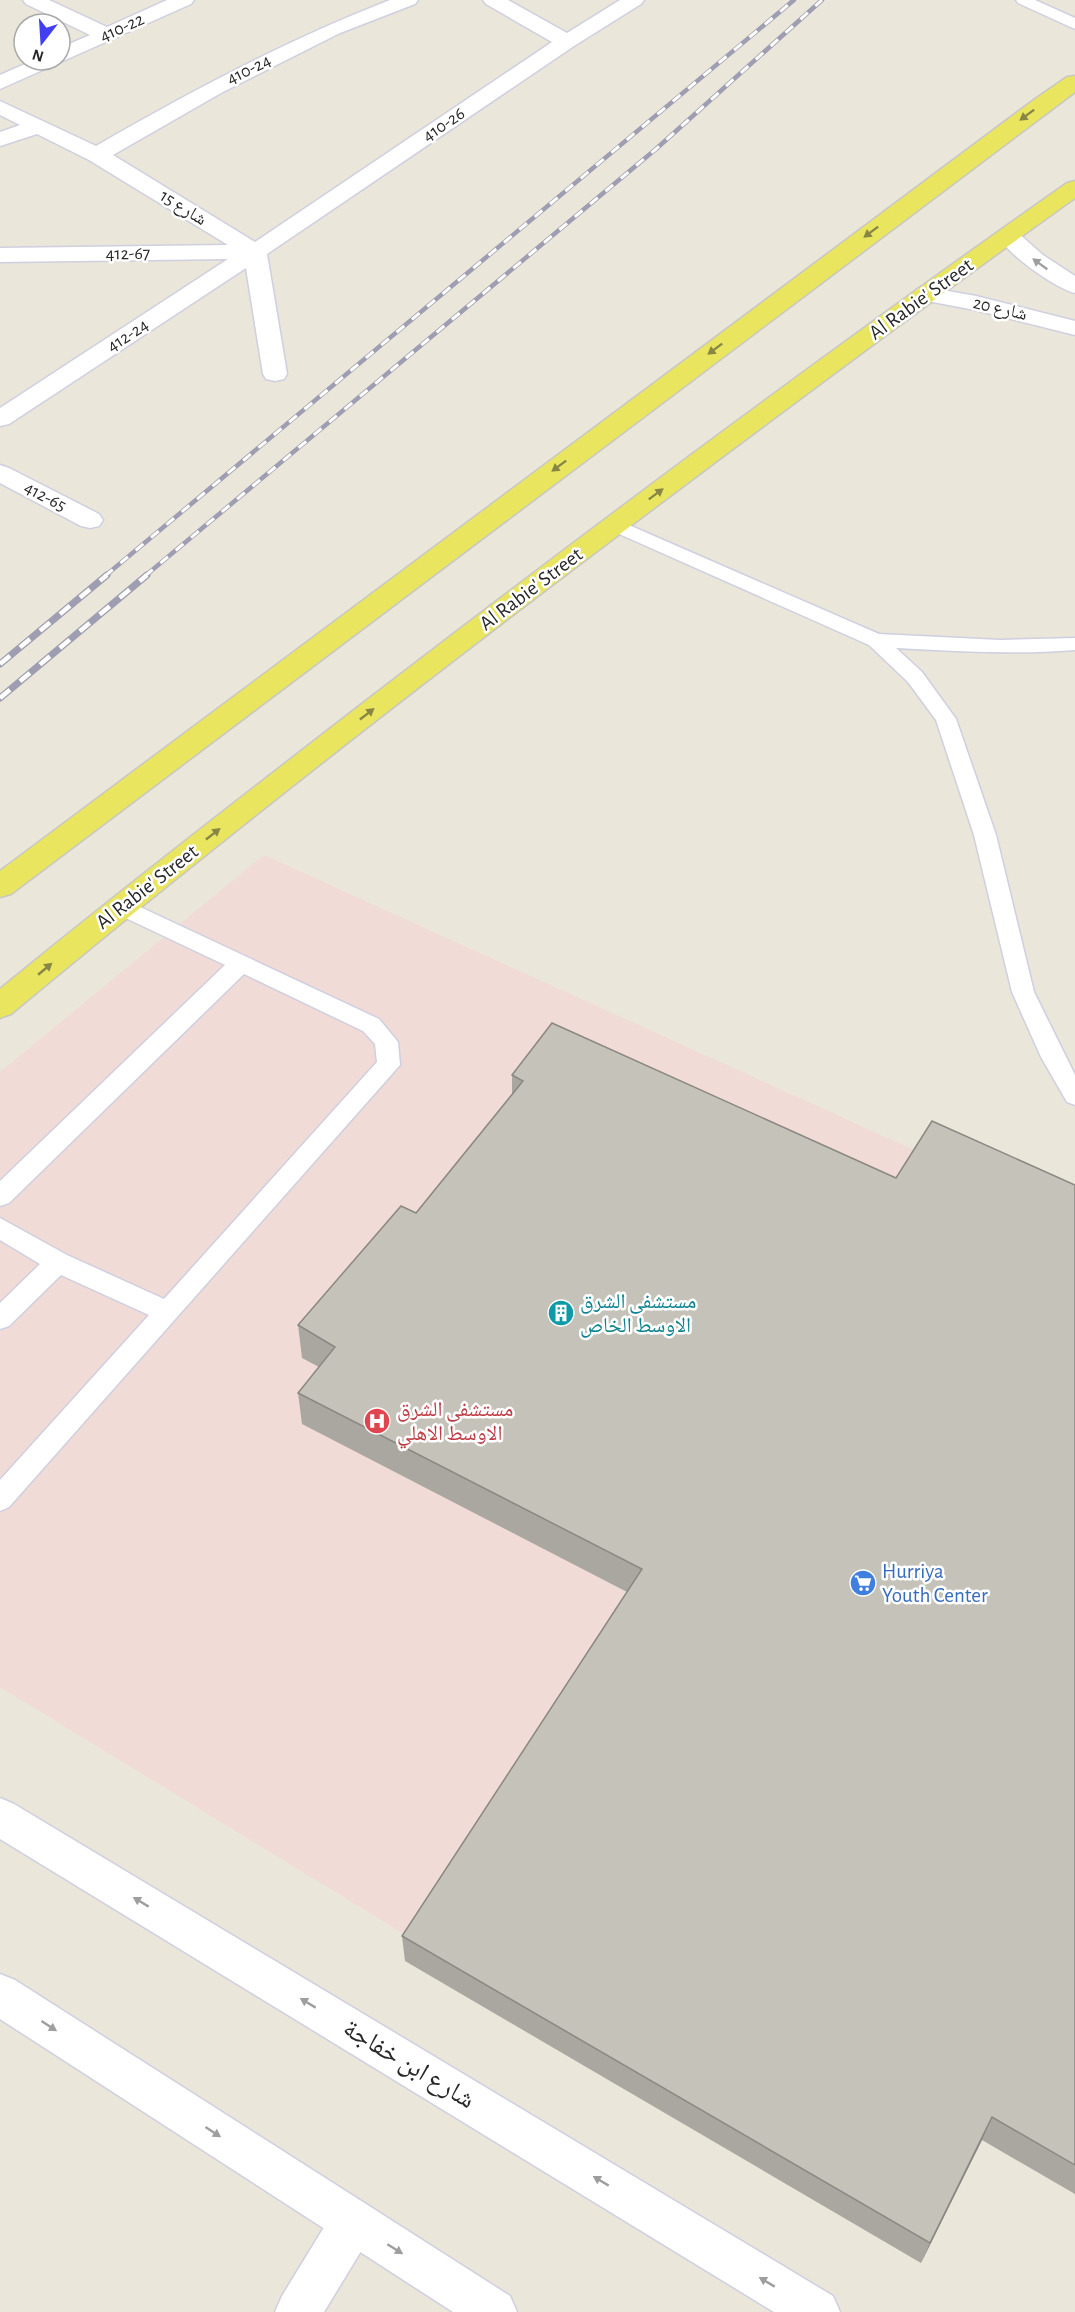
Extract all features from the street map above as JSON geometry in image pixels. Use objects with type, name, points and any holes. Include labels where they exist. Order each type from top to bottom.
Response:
[{"type":"main road","points":[[0,885],[1039,106],[1075,82]]},
{"type":"main road","name":"Al Rabie' Street","points":[[0,1006],[121,906],[615,525],[925,294],[1009,237],[1075,188]]},
{"type":"street","points":[[33,0],[107,35]]},
{"type":"street","name":"410-22","points":[[72,51],[184,0]]},
{"type":"street","name":"410-24","points":[[97,155],[213,88],[333,29],[408,0]]},
{"type":"street","points":[[493,0],[567,42]]},
{"type":"street","name":"410-26","points":[[255,252],[567,42],[634,0]]},
{"type":"street","points":[[0,83],[24,72]]},
{"type":"street","name":"شارع 15","points":[[0,107],[97,155],[255,252]]},
{"type":"street","points":[[0,139],[38,126]]},
{"type":"street","points":[[1009,237],[1035,260],[1075,286]]},
{"type":"street","points":[[255,252],[275,374]]},
{"type":"street","name":"412-67","points":[[0,255],[255,252]]},
{"type":"street","name":"412-24","points":[[0,419],[255,252]]},
{"type":"street","name":"شارع 20","points":[[925,294],[976,303],[1075,328]]},
{"type":"street","name":"412-65","points":[[0,473],[90,520]]},
{"type":"street","name":"شارع ابن خفاجة","points":[[0,1817],[817,2312]]},
{"type":"street","points":[[0,1995],[494,2312]]},
{"type":"street","points":[[298,2312],[353,2222]]},
{"type":"lane","points":[[1023,0],[1073,20]]},
{"type":"lane","points":[[615,525],[876,640],[915,677],[946,720],[985,835],[1023,992],[1053,1057],[1075,1096]]},
{"type":"lane","points":[[876,640],[970,646],[1044,647],[1075,644]]},
{"type":"lane","points":[[0,1499],[388,1065],[390,1050],[384,1036],[371,1025],[121,906]]},
{"type":"lane","points":[[0,1196],[241,963]]},
{"type":"lane","points":[[0,1228],[58,1262],[168,1312]]},
{"type":"lane","points":[[0,1319],[58,1262]]},
{"type":"shaded area","name":"مستشفى الشرق الاوسط الاهلي","points":[[264,855],[925,1155],[419,1943],[0,1687],[0,1072]]},
{"type":"building","name":"Hurriya Youth Center","points":[[552,1023],[896,1178],[932,1121],[1075,1185],[1075,2165],[992,2117],[930,2243],[402,1936],[642,1569],[298,1393],[335,1347],[298,1325],[401,1206],[416,1213],[523,1081],[512,1075]]},
{"type":"railway","points":[[105,576],[794,0]]},
{"type":"railway","points":[[145,576],[656,149],[822,0]]},
{"type":"railway","points":[[0,664],[107,575]]},
{"type":"railway","points":[[0,698],[147,575]]},
{"type":"place","name":"مستشفى الشرق الاوسط الخاص","points":[[561,1313]]},
{"type":"place","name":"مستشفى الشرق الاوسط الاهلي","points":[[377,1421]]},
{"type":"place","name":"Hurriya Youth Center","points":[[863,1583]]}]
